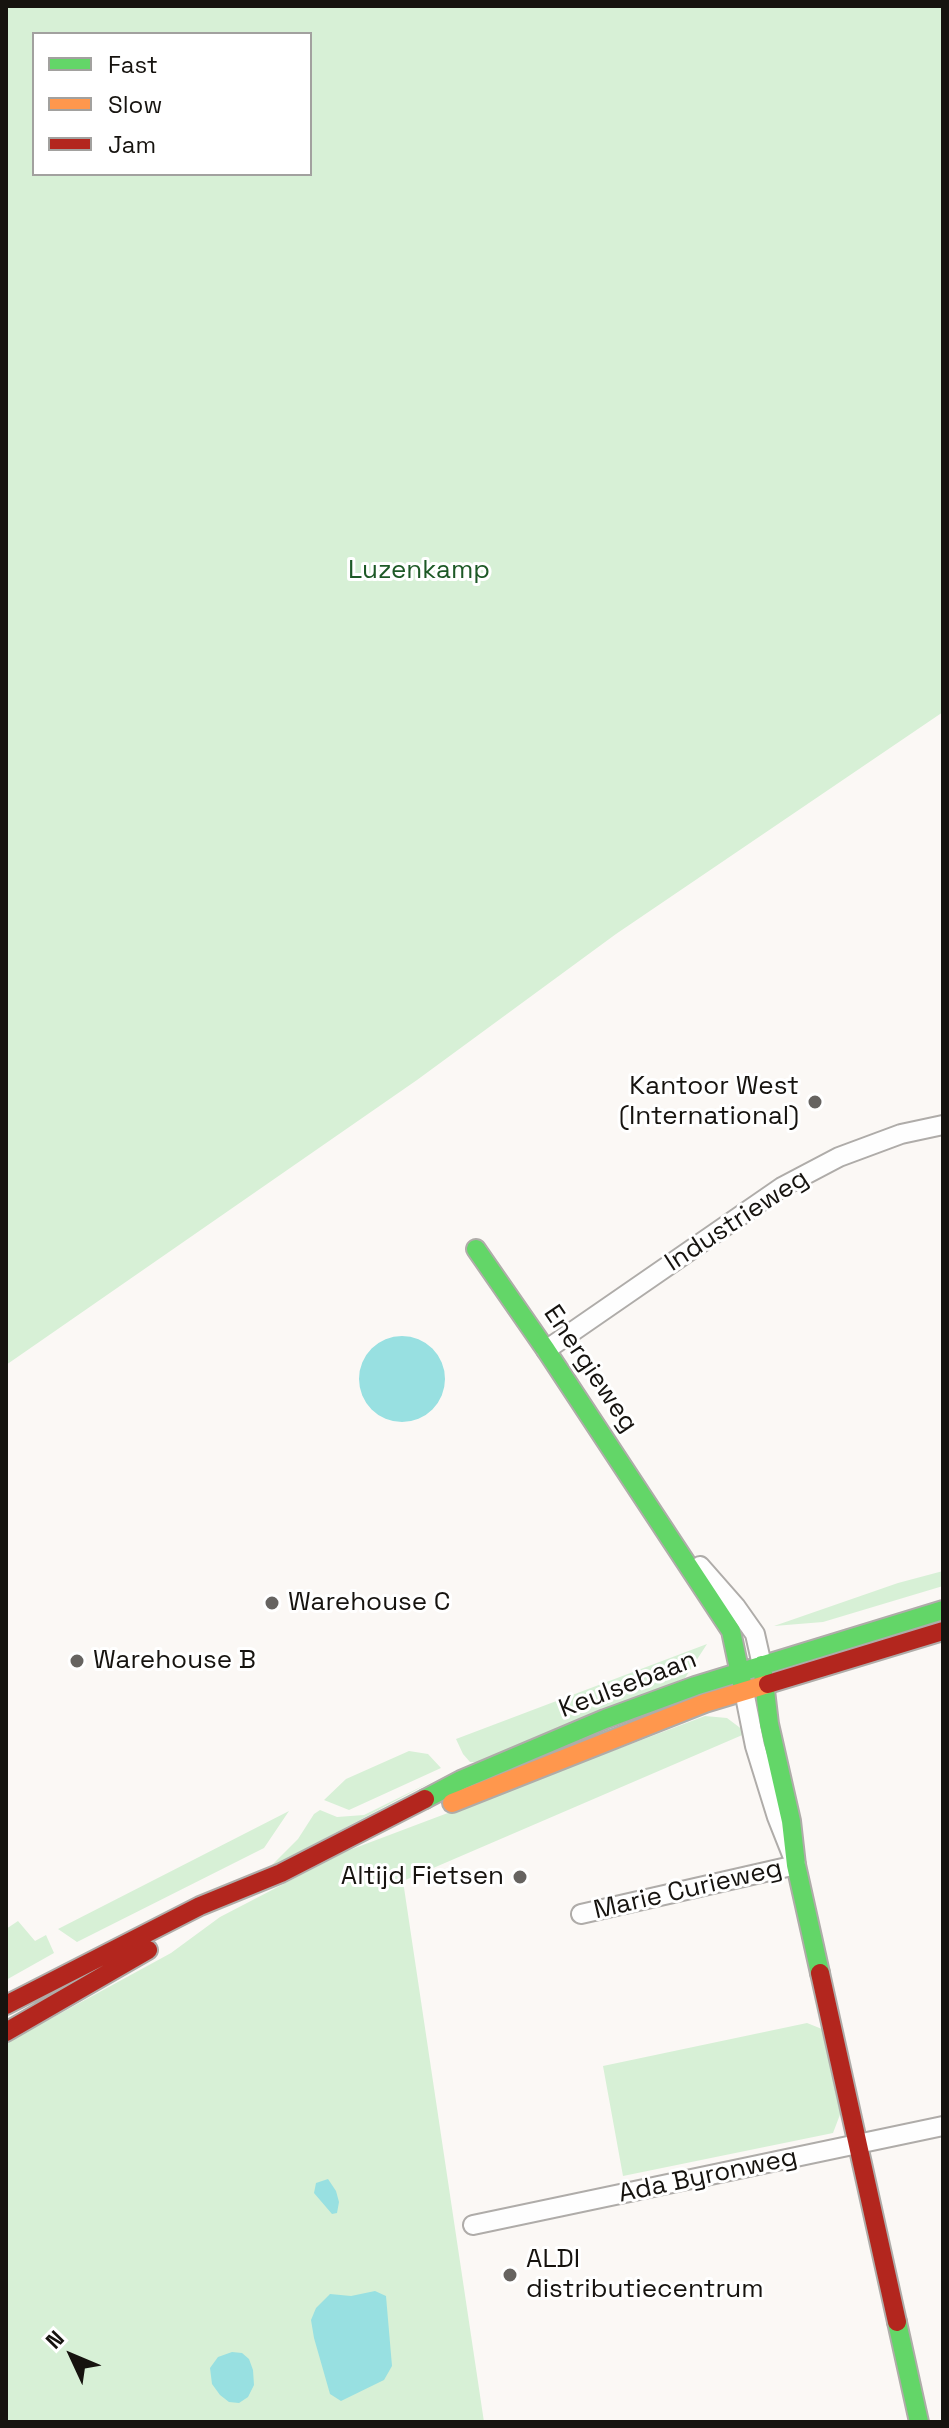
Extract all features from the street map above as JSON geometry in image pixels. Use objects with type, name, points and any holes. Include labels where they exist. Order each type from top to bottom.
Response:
[{"type":"main road","name":"Energieweg","points":[[476,1249],[731,1631],[744,1691]]},
{"type":"main road","name":"Keulsebaan","points":[[6,2032],[281,1873],[426,1797],[605,1719],[739,1672],[943,1610]]},
{"type":"main road","name":"Keulsebaan","points":[[345,1841],[433,1811],[705,1703],[943,1631]]},
{"type":"main road","name":"Energieweg","points":[[762,1665],[769,1724],[791,1821],[796,1865],[919,2422]]},
{"type":"main road","name":"Keulsebaan","points":[[6,2005],[200,1906],[281,1873]]},
{"type":"street","name":"Industrieweg","points":[[546,1350],[782,1187],[839,1157],[901,1134],[943,1125]]},
{"type":"street","name":"Energieweg","points":[[659,1519],[736,1607],[755,1634],[762,1665]]},
{"type":"street","points":[[744,1691],[755,1746],[796,1865]]},
{"type":"street","name":"Marie Curieweg","points":[[581,1914],[796,1865]]},
{"type":"street","name":"Ada Byronweg","points":[[473,2225],[943,2126]]},
{"type":"green space","name":"Luzenkamp","points":[[6,6],[943,6],[943,712],[616,934],[417,1080],[6,1365]]},
{"type":"green space","points":[[943,1571],[943,1586],[823,1622],[774,1626],[898,1583]]},
{"type":"green space","points":[[707,1644],[685,1678],[484,1762],[470,1762],[456,1739]]},
{"type":"green space","points":[[705,1716],[727,1718],[747,1733],[403,1881],[484,2422],[6,2422],[6,2043],[171,1953],[220,1917],[347,1851]]},
{"type":"green space","points":[[409,1751],[428,1754],[441,1768],[349,1810],[324,1800],[346,1779]]},
{"type":"green space","points":[[433,1781],[269,1868],[298,1839],[320,1810],[337,1817],[364,1815]]},
{"type":"green space","points":[[289,1811],[264,1848],[77,1942],[58,1929]]},
{"type":"green space","points":[[18,1921],[35,1941],[46,1935],[54,1953],[6,1980],[6,1929]]},
{"type":"green space","points":[[807,2023],[822,2029],[841,2112],[833,2133],[623,2176],[603,2066]]},
{"type":"water","points":[[402,1336],[418,1340],[432,1349],[441,1363],[445,1379],[441,1395],[432,1409],[418,1418],[402,1422],[386,1418],[372,1409],[363,1395],[359,1379],[363,1363],[372,1349],[386,1340]]},
{"type":"water","points":[[328,2179],[339,2202],[337,2213],[332,2214],[314,2193],[316,2183]]},
{"type":"water","points":[[375,2291],[386,2296],[392,2366],[384,2380],[341,2401],[330,2394],[311,2320],[316,2308],[330,2294],[351,2296]]},
{"type":"water","points":[[232,2352],[242,2353],[249,2359],[253,2370],[254,2385],[248,2397],[239,2403],[229,2402],[212,2384],[210,2368],[218,2357]]},
{"type":"traffic: fast","points":[[476,1249],[731,1631],[743,1688]]},
{"type":"traffic: fast","points":[[425,1799],[461,1780],[605,1719],[695,1686],[943,1610]]},
{"type":"traffic: fast","points":[[762,1665],[769,1724],[820,1973]]},
{"type":"traffic: fast","points":[[897,2322],[919,2422]]},
{"type":"traffic: slow","points":[[452,1803],[705,1703],[768,1684]]},
{"type":"traffic: jam","points":[[768,1684],[943,1631]]},
{"type":"traffic: jam","points":[[6,2005],[200,1906],[281,1873],[425,1799]]},
{"type":"traffic: jam","points":[[6,2032],[148,1950]]},
{"type":"traffic: jam","points":[[820,1973],[897,2322]]},
{"type":"place","name":"Kantoor West (International)","points":[[815,1102]]},
{"type":"place","name":"Warehouse C","points":[[272,1603]]},
{"type":"place","name":"Warehouse B","points":[[77,1661]]},
{"type":"place","name":"Altijd Fietsen","points":[[520,1877]]},
{"type":"place","name":"ALDI distributiecentrum","points":[[510,2275]]}]
